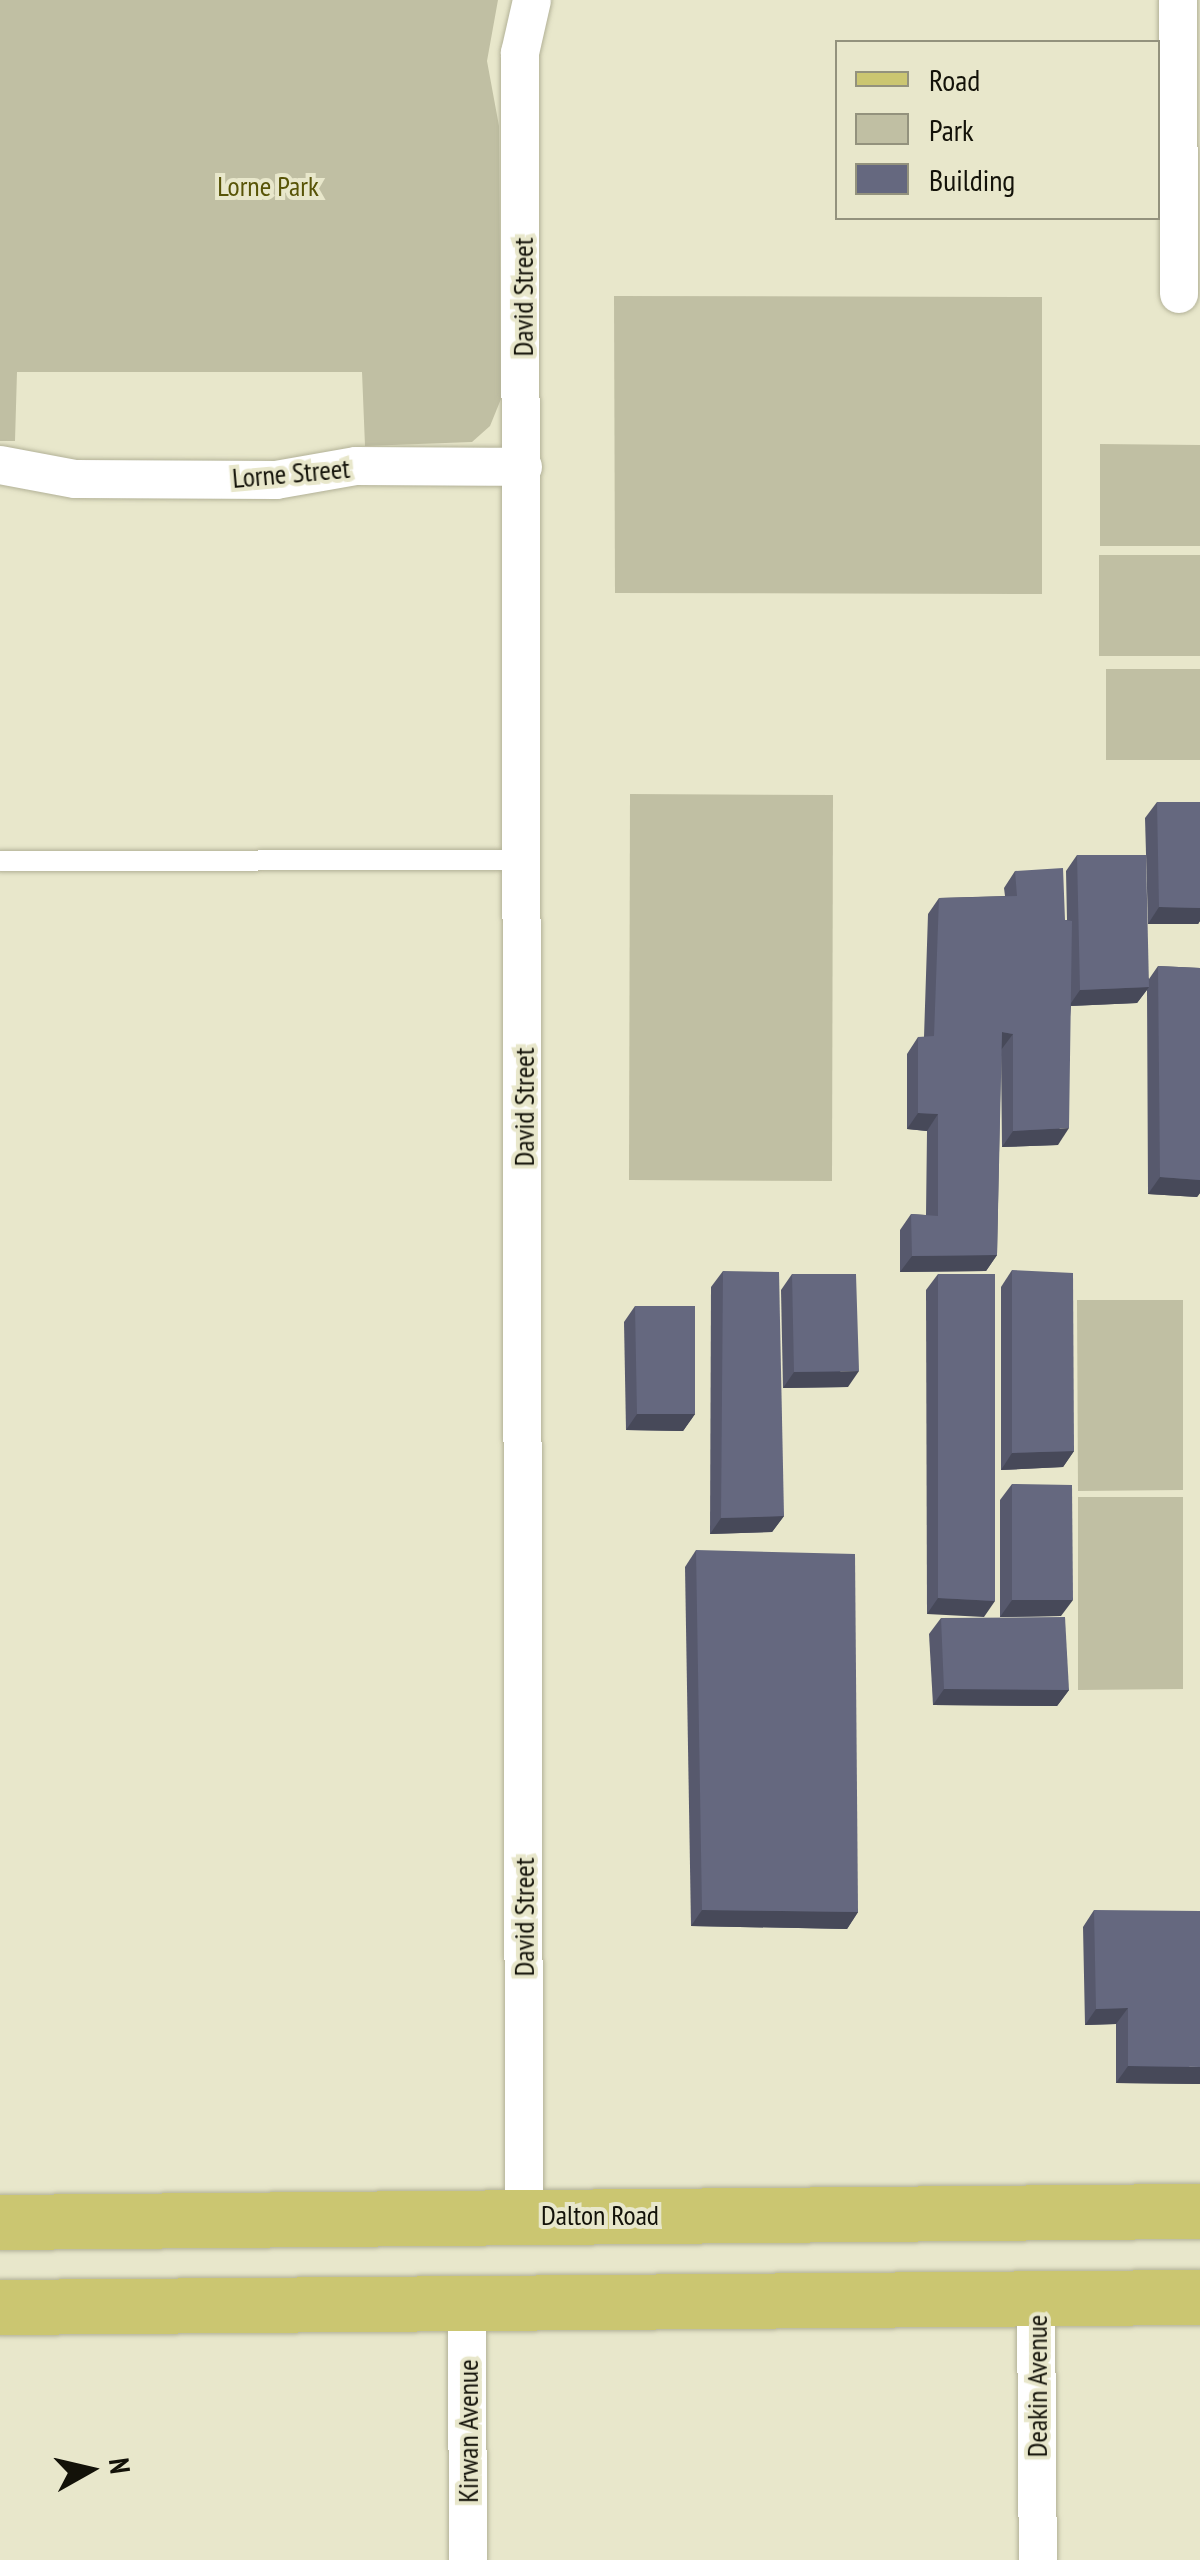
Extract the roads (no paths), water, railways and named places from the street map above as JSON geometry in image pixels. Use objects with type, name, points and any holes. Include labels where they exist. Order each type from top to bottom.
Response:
[{"type":"main road","name":"Dalton Road","points":[[0,2222],[1200,2211]]},
{"type":"main road","name":"Deakin Avenue","points":[[1036,2300],[1037,2213]]},
{"type":"main road","points":[[0,2307],[1200,2297]]},
{"type":"street","name":"David Street","points":[[524,2216],[520,52],[532,0]]},
{"type":"street","points":[[1178,0],[1179,294]]},
{"type":"street","name":"Lorne Street","points":[[0,465],[75,479],[111,480],[276,480],[356,466],[523,467]]},
{"type":"street","name":"Deakin Avenue","points":[[1036,2300],[1038,2560]]},
{"type":"street","name":"Kirwan Avenue","points":[[467,2302],[468,2560]]},
{"type":"lane","points":[[0,861],[524,860]]},
{"type":"park label","name":"Lorne Park","points":[[268,186]]}]
